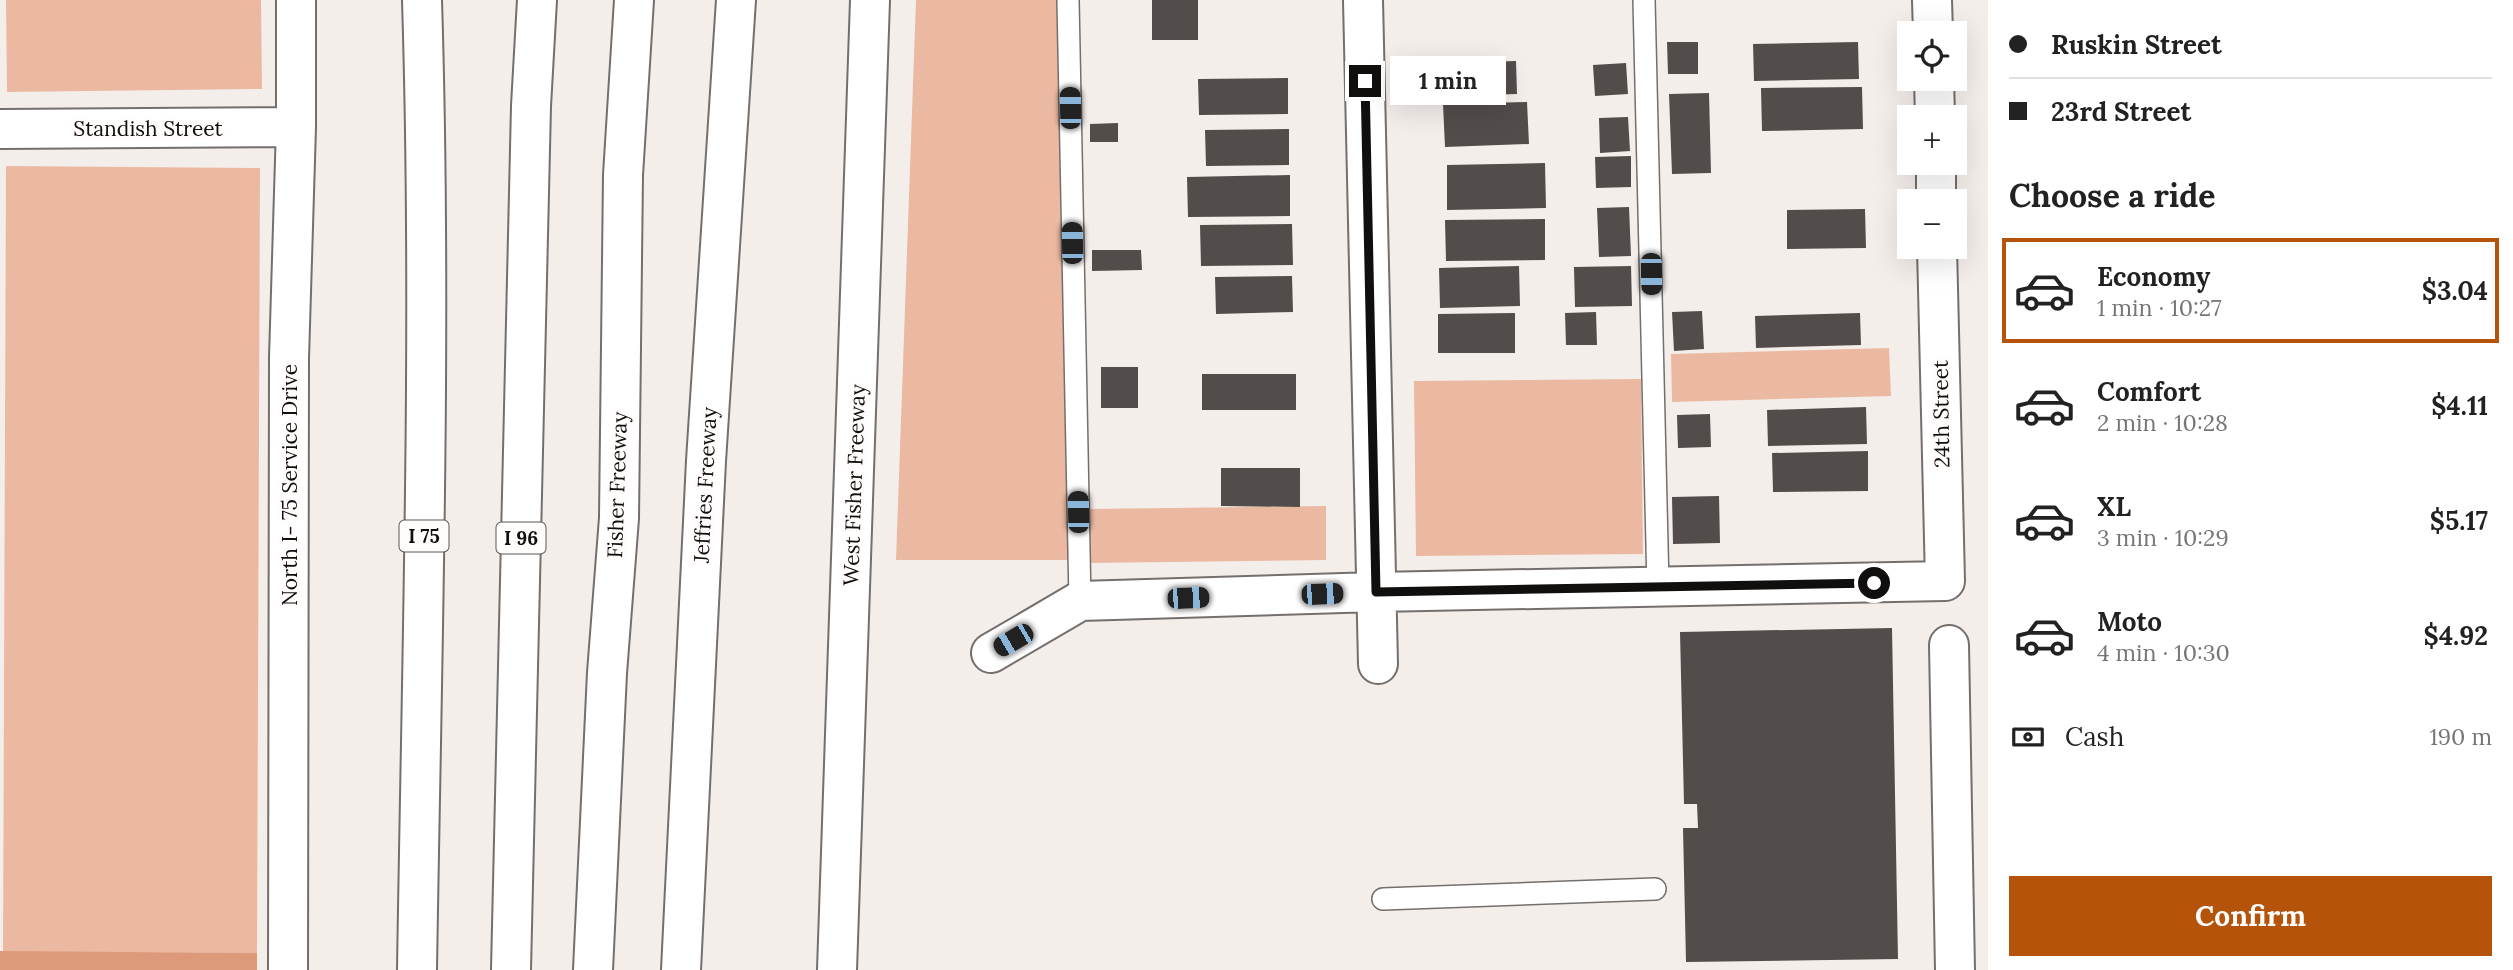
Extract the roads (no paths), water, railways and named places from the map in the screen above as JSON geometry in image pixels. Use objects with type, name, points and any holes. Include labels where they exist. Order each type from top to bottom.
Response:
[{"type":"main road","name":"North I- 75 Service Drive","points":[[288,970],[289,358],[296,127],[296,0]]},
{"type":"main road","name":"I 75","points":[[417,970],[426,150],[422,0]]},
{"type":"main road","name":"I 96","points":[[511,970],[531,106],[537,0]]},
{"type":"main road","name":"Fisher Freeway","points":[[593,970],[607,673],[619,518],[623,175],[634,0]]},
{"type":"main road","name":"Jeffries Freeway","points":[[681,970],[706,461],[736,0]]},
{"type":"main road","name":"West Fisher Freeway","points":[[837,970],[870,0]]},
{"type":"main road","points":[[1363,0],[1378,664]]},
{"type":"main road","points":[[1932,0],[1933,21]]},
{"type":"main road","name":"Standish Street","points":[[0,129],[296,127]]},
{"type":"main road","name":"24th Street","points":[[1658,587],[1945,581],[1937,259]]},
{"type":"main road","points":[[991,653],[1080,601],[1658,587]]},
{"type":"main road","points":[[1949,645],[1955,970]]},
{"type":"lane","points":[[1068,0],[1080,601]]},
{"type":"lane","points":[[1644,0],[1658,587]]},
{"type":"lane","points":[[1382,899],[1655,889]]}]
